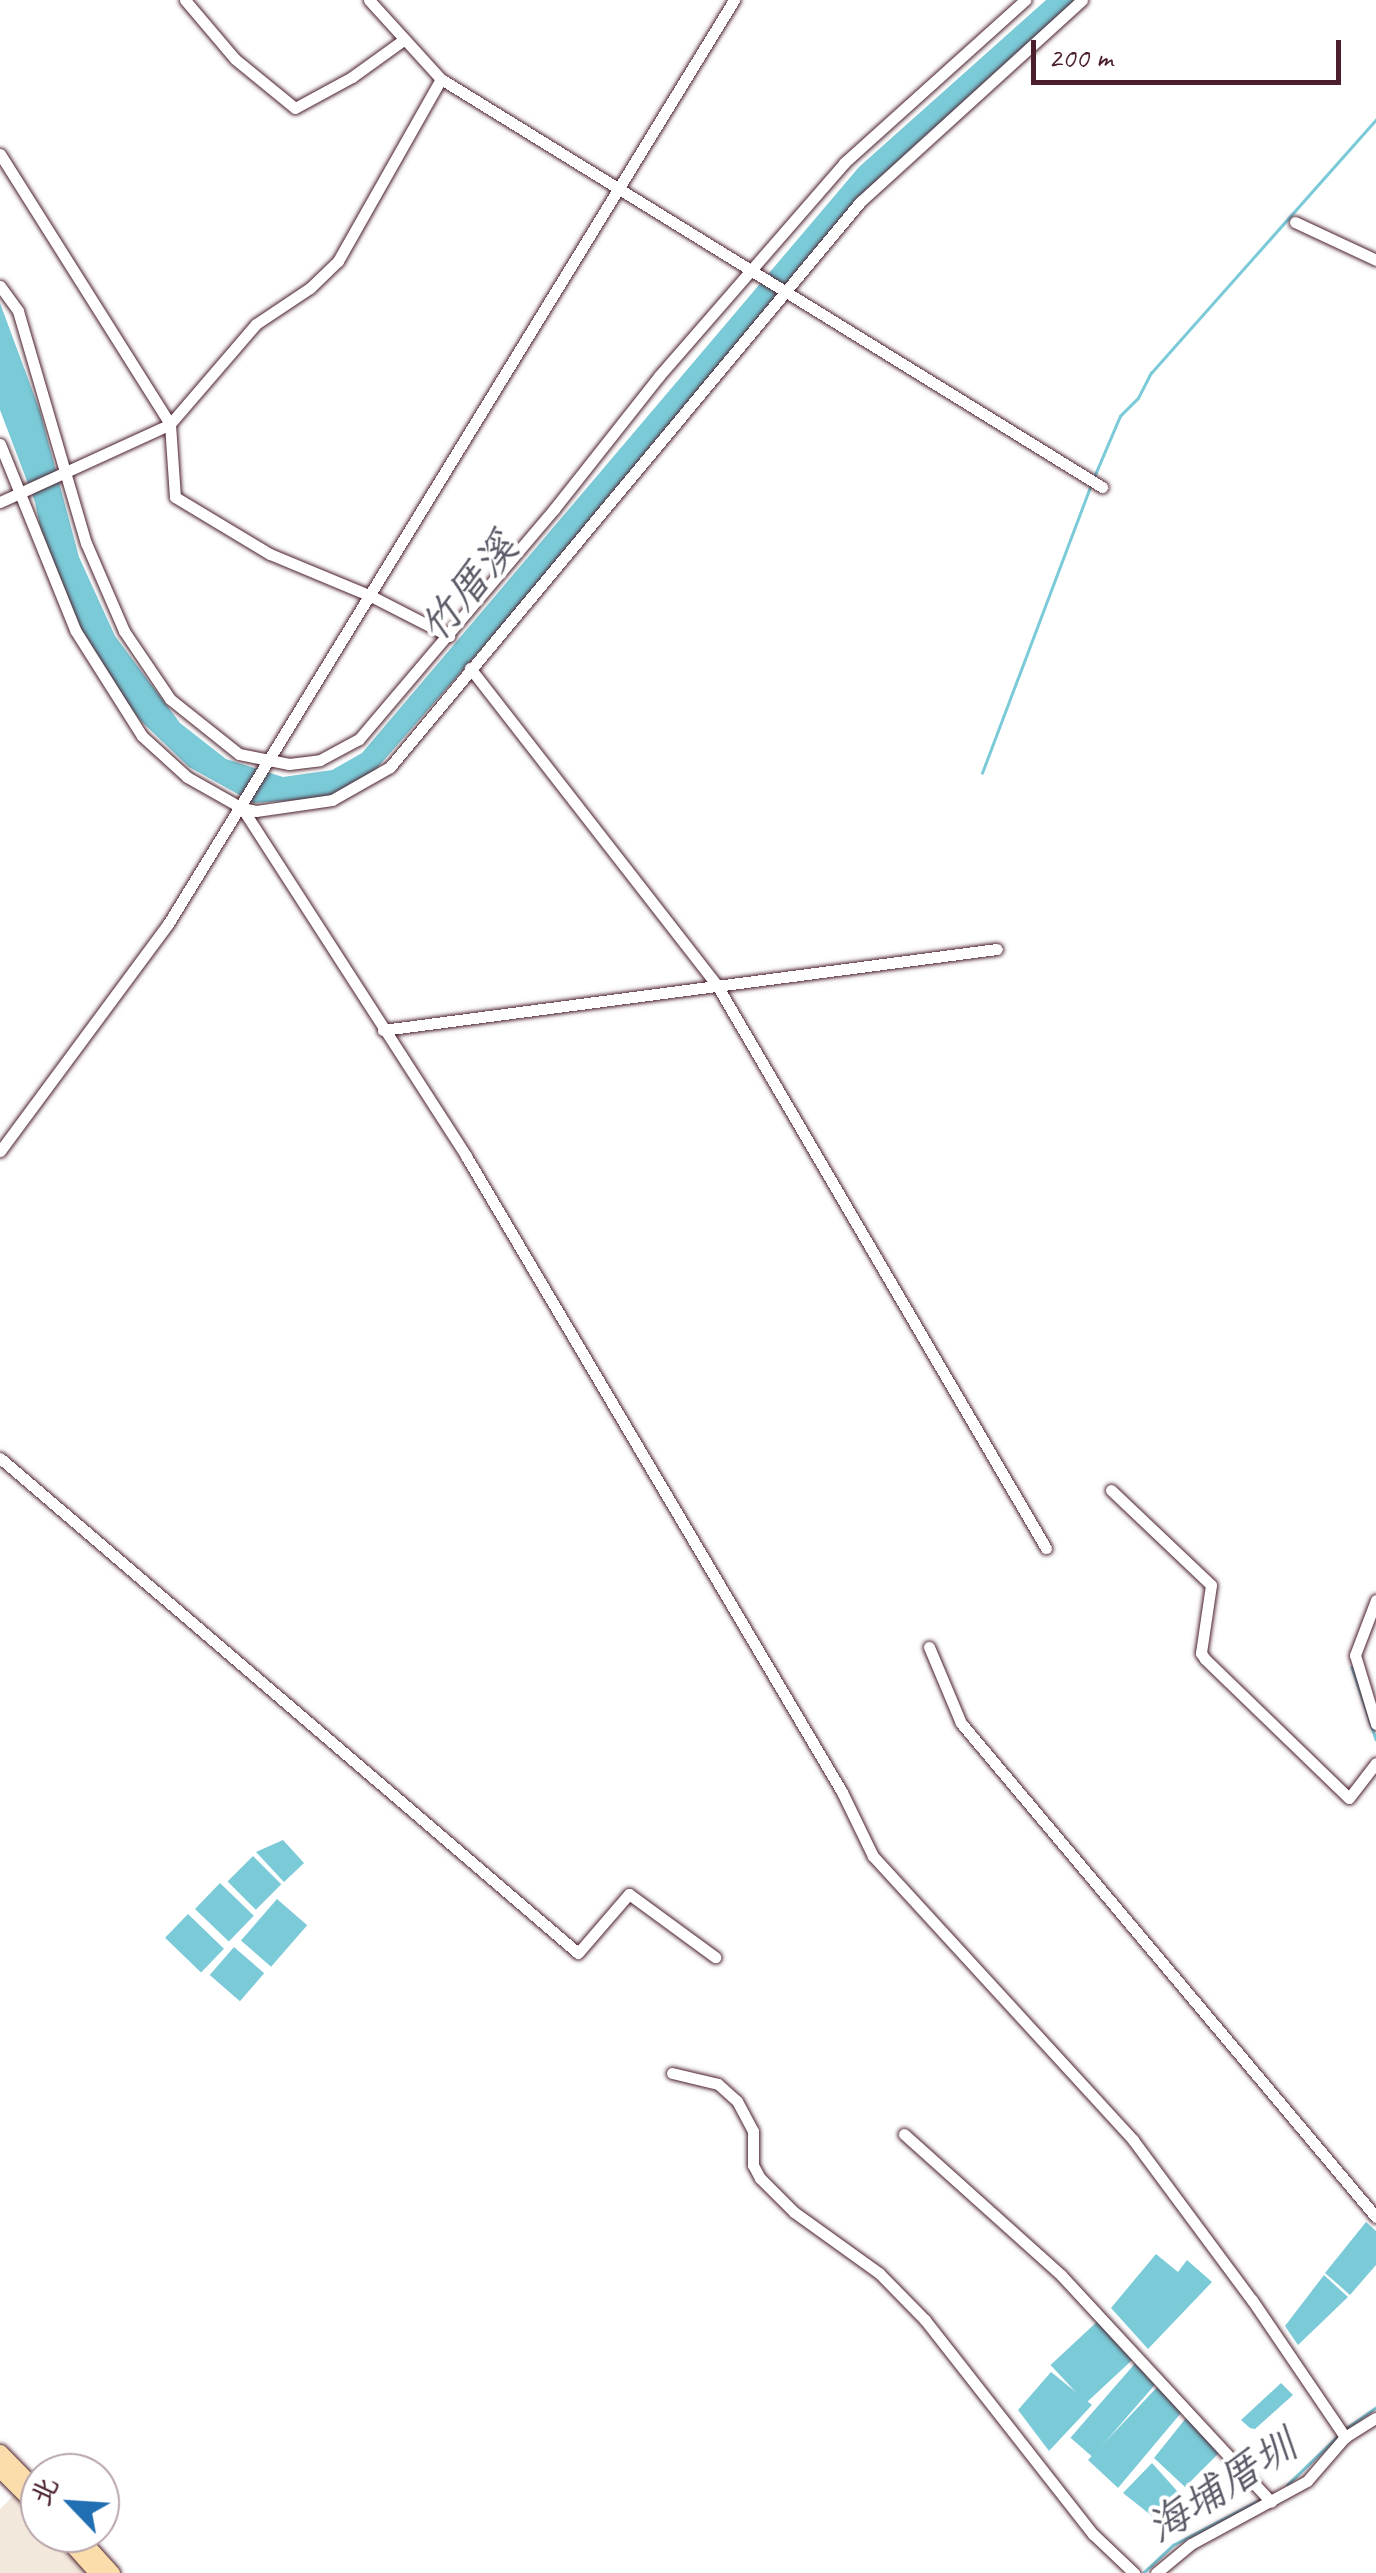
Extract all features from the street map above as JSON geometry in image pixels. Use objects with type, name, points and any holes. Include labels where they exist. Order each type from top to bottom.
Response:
[{"type":"main road","points":[[0,2452],[20,2473]]},
{"type":"main road","points":[[0,2470],[20,2490]]},
{"type":"main road","points":[[84,2553],[106,2572]]},
{"type":"street","points":[[185,0],[235,59],[295,108],[352,76],[402,41]]},
{"type":"street","points":[[369,0],[402,41],[441,79],[1102,487]]},
{"type":"street","points":[[0,1151],[168,924],[242,808],[734,0]]},
{"type":"street","points":[[0,286],[18,311],[86,543],[124,631],[170,699],[239,754],[270,762],[309,763],[352,744],[448,636],[748,272],[844,163],[1025,0]]},
{"type":"street","points":[[0,444],[74,630],[142,736],[187,777],[242,808],[256,811],[332,800],[390,767],[860,202],[1082,0]]},
{"type":"street","points":[[0,502],[65,476],[170,424],[256,324],[310,288],[338,260],[441,79]]},
{"type":"street","points":[[0,154],[170,424],[175,497],[270,554],[372,596],[448,636]]},
{"type":"street","points":[[1295,222],[1376,260]]},
{"type":"street","points":[[470,668],[718,987],[1046,1548]]},
{"type":"street","points":[[242,808],[476,1172],[805,1737],[842,1792],[873,1856],[1121,2126],[1230,2269],[1341,2431]]},
{"type":"street","points":[[384,1030],[996,949]]},
{"type":"street","points":[[0,1458],[578,1953],[628,1894],[715,1957]]},
{"type":"street","points":[[1112,1490],[1211,1585],[1202,1653],[1205,1659],[1348,1798],[1376,1763]]},
{"type":"street","points":[[1376,1600],[1355,1655],[1376,1724]]},
{"type":"street","points":[[929,1648],[961,1722],[1376,2217]]},
{"type":"street","points":[[672,2073],[718,2084],[738,2101],[754,2132],[753,2165],[760,2178],[804,2220],[847,2246],[879,2273],[925,2320],[1093,2534],[1134,2573]]},
{"type":"street","points":[[904,2134],[1061,2275],[1267,2496]]},
{"type":"street","points":[[1156,2573],[1192,2544],[1267,2496],[1307,2481],[1341,2431],[1376,2418]]},
{"type":"shaded area","points":[[16,2493],[20,2497],[20,2553],[70,2553],[88,2573],[0,2573],[0,2509]]},
{"type":"water","points":[[1046,0],[1078,0],[840,225],[580,536],[371,775],[329,798],[254,803],[189,767],[141,721],[94,660],[46,556],[35,502],[0,410],[0,303],[40,411],[79,557],[115,636],[180,723],[226,759],[283,777],[332,770],[362,753],[859,167]]},
{"type":"water","points":[[283,1840],[304,1863],[284,1882],[256,1852]]},
{"type":"water","points":[[253,1856],[281,1884],[256,1910],[228,1881]]},
{"type":"water","points":[[220,1883],[254,1916],[229,1942],[195,1909]]},
{"type":"water","points":[[277,1899],[307,1925],[271,1967],[241,1941]]},
{"type":"water","points":[[188,1914],[224,1949],[201,1972],[165,1938]]},
{"type":"water","points":[[234,1947],[264,1973],[240,2001],[210,1975]]},
{"type":"water","points":[[1366,2222],[1376,2231],[1376,2265],[1350,2295],[1325,2273]]},
{"type":"water","points":[[1156,2254],[1178,2272],[1187,2260],[1212,2282],[1148,2349],[1111,2308]]},
{"type":"water","points":[[1324,2275],[1348,2297],[1298,2345],[1285,2326]]},
{"type":"water","points":[[1101,2318],[1136,2356],[1086,2403],[1051,2365]]},
{"type":"water","points":[[1138,2360],[1160,2379],[1092,2457],[1070,2438]]},
{"type":"water","points":[[1051,2372],[1092,2405],[1049,2451],[1018,2410]]},
{"type":"water","points":[[1162,2382],[1186,2407],[1118,2488],[1088,2460]]},
{"type":"water","points":[[1281,2383],[1293,2395],[1255,2429],[1250,2428],[1241,2420]]},
{"type":"water","points":[[1190,2413],[1224,2448],[1185,2487],[1154,2458]]},
{"type":"water","points":[[1152,2463],[1178,2492],[1152,2516],[1123,2493]]},
{"type":"waterway","points":[[1094,477],[1120,416],[1138,398],[1151,373],[1376,120]]},
{"type":"waterway","points":[[982,773],[1091,484]]},
{"type":"waterway","name":"海埔厝圳","points":[[1352,1667],[1376,1739]]},
{"type":"waterway","name":"海埔厝圳","points":[[1345,2429],[1376,2407]]},
{"type":"waterway","name":"海埔厝圳","points":[[1287,2485],[1339,2435]]},
{"type":"waterway","name":"海埔厝圳","points":[[1143,2573],[1173,2545],[1263,2498]]},
{"type":"water label","name":"竹厝溪","points":[[469,588]]}]
